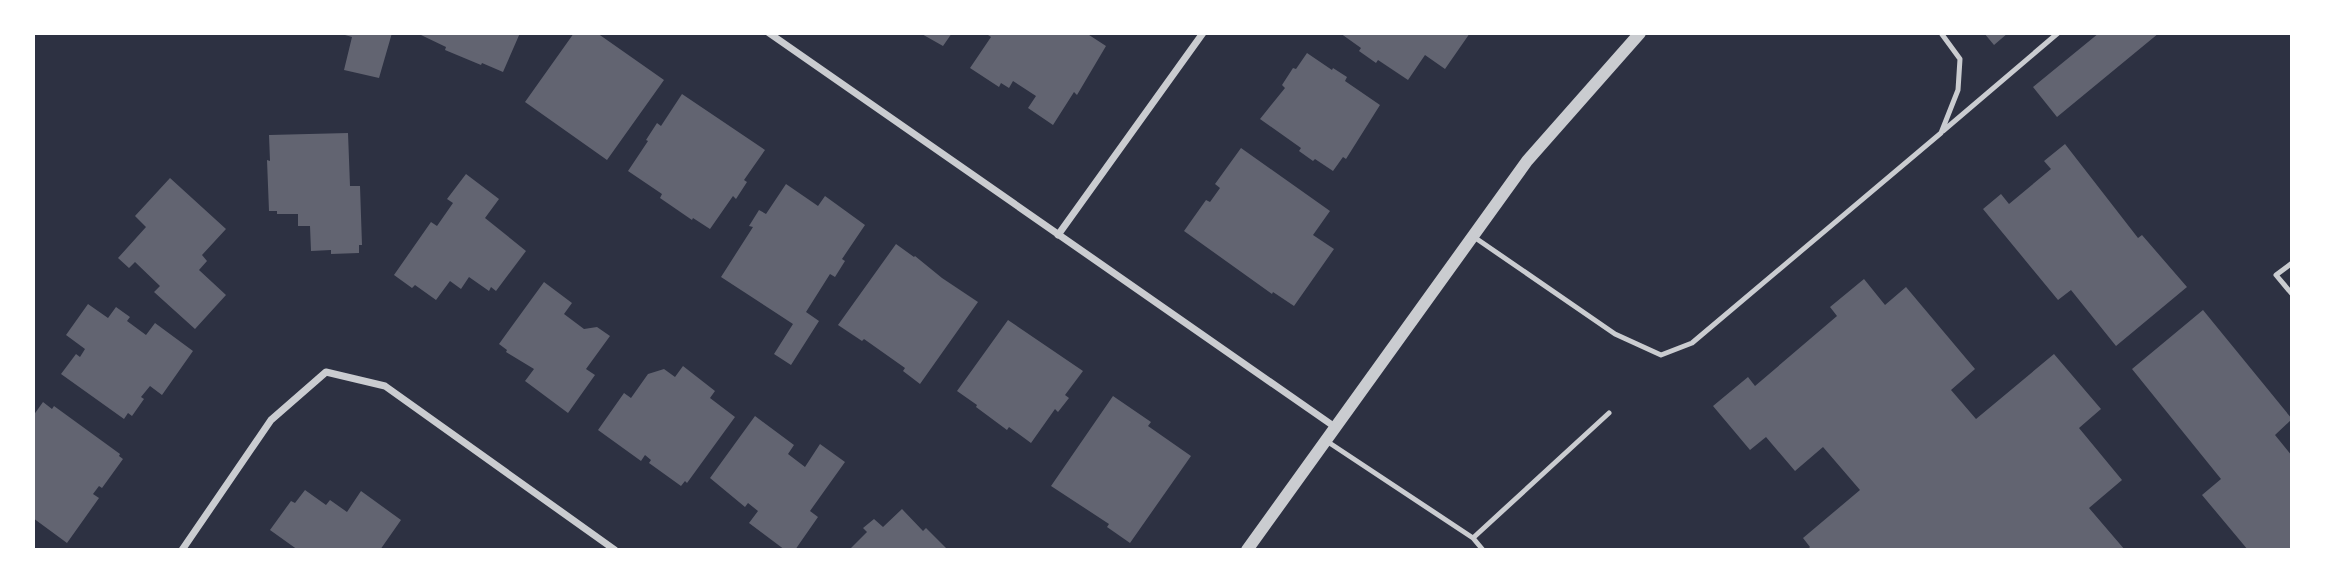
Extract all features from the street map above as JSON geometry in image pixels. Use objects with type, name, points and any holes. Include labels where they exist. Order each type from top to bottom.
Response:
[{"type":"street","points":[[769,33],[1335,427]]},
{"type":"street","points":[[1058,234],[1203,33]]},
{"type":"street","points":[[1247,550],[1527,161],[1640,33]]},
{"type":"street","points":[[182,550],[271,420],[326,372],[385,386],[615,550]]},
{"type":"lane","points":[[1941,33],[1960,59],[1958,90],[1941,132]]},
{"type":"lane","points":[[1473,236],[1615,334],[1661,355],[1692,342],[2058,33]]},
{"type":"lane","points":[[2292,263],[2276,275],[2292,294]]},
{"type":"lane","points":[[1473,538],[1609,413]]},
{"type":"lane","points":[[1325,440],[1473,538],[1483,550]]},
{"type":"building","points":[[338,33],[392,33],[379,78],[344,70],[352,37]]},
{"type":"building","points":[[520,33],[503,72],[445,50],[446,47],[421,35]]},
{"type":"building","points":[[574,33],[597,33],[664,80],[607,160],[525,102]]},
{"type":"building","points":[[920,33],[952,33],[943,46]]},
{"type":"building","points":[[989,33],[1086,33],[1106,46],[1077,95],[1074,92],[1053,125],[1028,108],[1036,96],[1013,81],[1009,88],[1001,83],[999,87],[970,68],[991,37]]},
{"type":"building","points":[[1340,33],[1470,33],[1445,69],[1425,55],[1408,80],[1378,60],[1376,63]]},
{"type":"building","points":[[1984,33],[2008,33],[1994,45]]},
{"type":"building","points":[[2099,33],[2159,33],[2057,117],[2033,87]]},
{"type":"building","points":[[1307,53],[1347,77],[1345,81],[1380,105],[1346,159],[1343,157],[1333,171],[1315,159],[1313,161],[1299,151],[1301,148],[1260,119],[1285,88],[1282,85],[1293,68],[1296,69]]},
{"type":"building","points":[[682,94],[765,150],[744,180],[747,182],[736,199],[733,196],[710,229],[660,198],[662,194],[628,171],[657,123],[661,126]]},
{"type":"building","points":[[348,133],[350,186],[360,186],[362,245],[359,245],[359,253],[331,254],[331,250],[311,251],[310,226],[298,226],[298,214],[277,214],[277,211],[269,211],[269,135]]},
{"type":"building","points":[[2065,144],[2138,238],[2142,235],[2187,287],[2116,346],[2071,290],[2058,300],[1983,209],[2001,194],[2009,204],[2051,169],[2044,161]]},
{"type":"building","points":[[1241,148],[1330,211],[1313,235],[1334,249],[1294,306],[1273,292],[1272,294],[1184,231],[1206,200],[1210,202],[1220,188],[1215,184]]},
{"type":"building","points":[[466,174],[499,199],[485,218],[526,251],[496,291],[491,287],[489,291],[469,277],[461,289],[450,281],[436,300],[415,285],[412,288],[394,275],[431,222],[437,226],[453,203],[447,199]]},
{"type":"building","points":[[170,178],[226,229],[202,255],[207,261],[199,270],[226,295],[195,329],[154,292],[160,286],[135,262],[129,268],[118,258],[146,227],[135,216]]},
{"type":"building","points":[[786,184],[818,206],[825,196],[865,225],[842,259],[845,261],[835,277],[830,274],[806,312],[819,321],[791,365],[774,354],[793,324],[721,277],[753,227],[749,226],[759,210],[766,214]]},
{"type":"building","points":[[896,244],[978,302],[920,384],[903,371],[905,368],[864,339],[862,341],[838,325]]},
{"type":"building","points":[[1864,279],[1885,305],[1906,287],[1975,369],[1951,390],[1976,419],[2054,354],[2101,409],[2079,428],[2122,480],[2089,508],[2125,550],[1807,550],[1810,547],[1803,538],[1860,490],[1823,447],[1795,471],[1766,437],[1750,450],[1713,406],[1748,377],[1755,386],[1837,316],[1830,307]]},
{"type":"building","points":[[544,282],[572,303],[564,314],[584,329],[597,327],[610,336],[586,369],[595,375],[568,413],[525,381],[534,369],[506,352],[499,344]]},
{"type":"building","points":[[88,304],[108,318],[116,307],[130,317],[127,321],[146,335],[155,323],[193,351],[162,395],[150,386],[132,416],[128,413],[124,419],[61,374],[76,354],[80,357],[85,349],[66,335]]},
{"type":"building","points":[[2203,310],[2292,419],[2275,435],[2292,456],[2292,550],[2248,550],[2202,495],[2221,479],[2132,369]]},
{"type":"building","points":[[1008,320],[1083,371],[1065,395],[1069,398],[1058,412],[1055,409],[1031,443],[1009,427],[1007,430],[957,391]]},
{"type":"building","points":[[683,366],[715,391],[710,398],[735,417],[687,483],[685,481],[681,486],[649,463],[651,460],[645,455],[641,461],[598,430],[624,393],[631,398],[648,374],[664,369],[675,377]]},
{"type":"building","points":[[1113,396],[1151,422],[1148,426],[1191,456],[1130,543],[1107,527],[1109,524],[1051,486]]},
{"type":"building","points":[[43,402],[52,409],[54,406],[120,454],[123,459],[102,488],[99,486],[93,494],[99,498],[67,543],[33,518],[33,416]]},
{"type":"building","points":[[755,416],[794,445],[788,454],[805,467],[820,444],[845,462],[810,511],[818,517],[795,550],[785,550],[749,523],[758,511],[748,503],[745,507],[710,478]]},
{"type":"building","points":[[305,490],[326,505],[330,500],[347,512],[361,491],[401,520],[380,550],[298,550],[270,530],[291,501],[295,503]]},
{"type":"building","points":[[902,509],[923,531],[926,528],[948,550],[849,550],[867,532],[863,528],[874,519],[883,527]]}]
